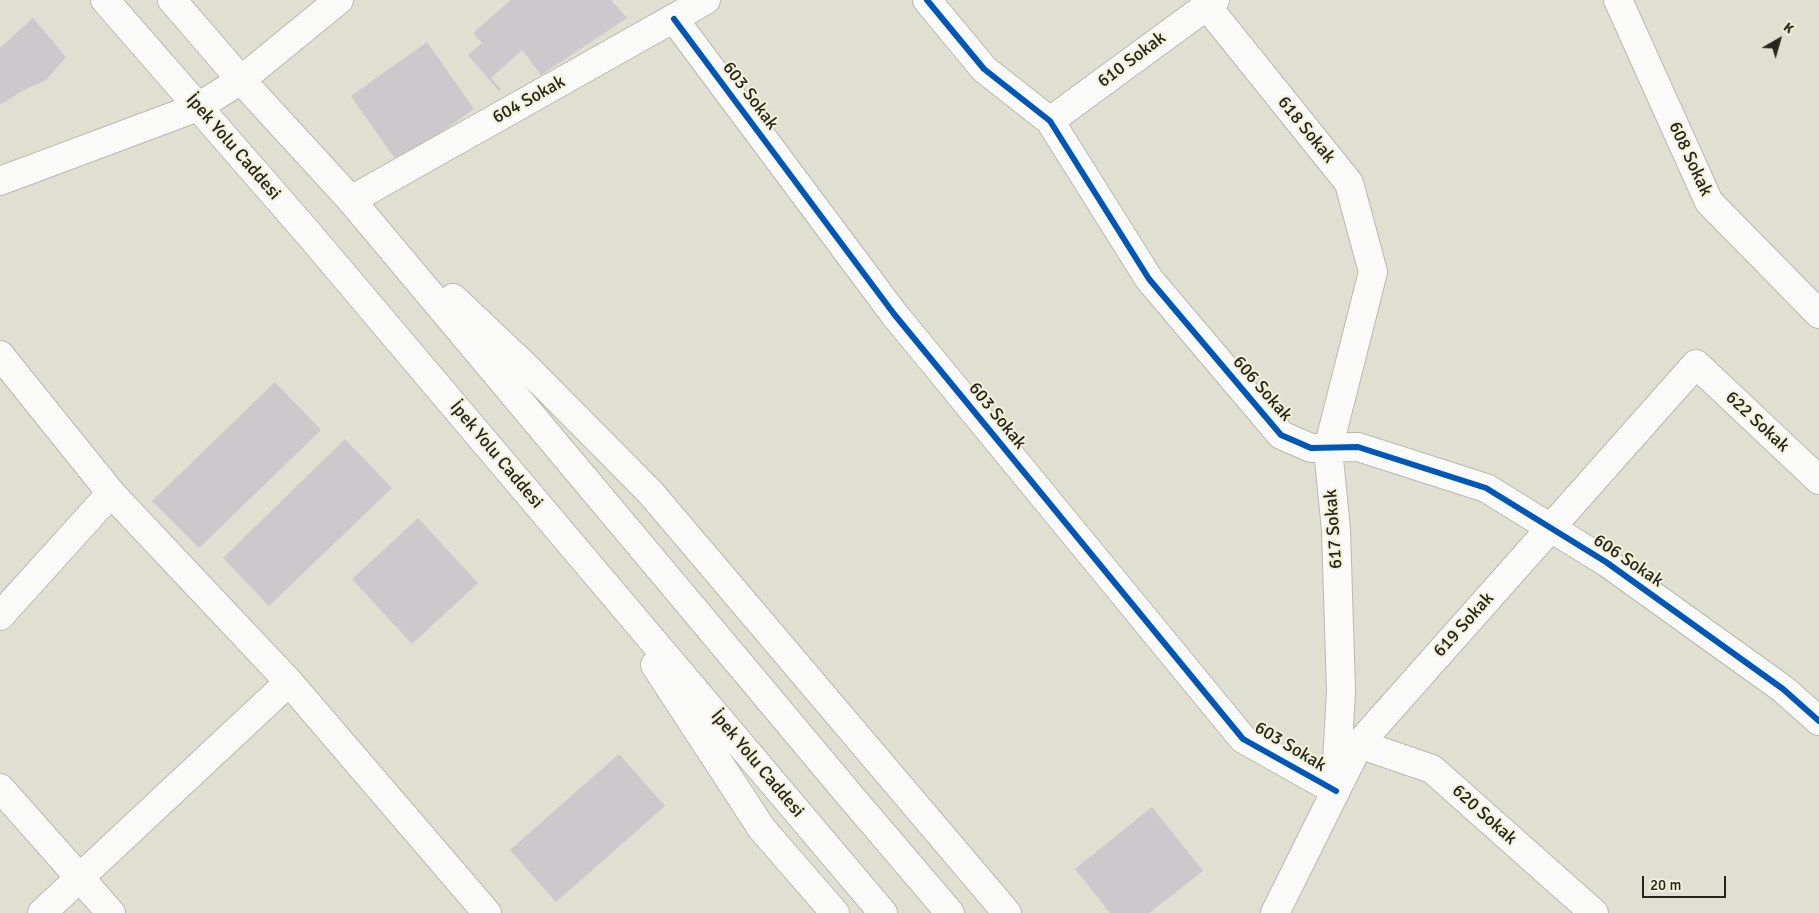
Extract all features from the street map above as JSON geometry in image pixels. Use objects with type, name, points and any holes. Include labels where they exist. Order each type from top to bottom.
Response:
[{"type":"main road","name":"İpek Yolu Caddesi","points":[[105,0],[308,233],[883,913]]},
{"type":"main road","points":[[172,0],[241,80],[351,200],[950,913]]},
{"type":"main road","points":[[0,181],[198,107],[241,80],[339,0]]},
{"type":"main road","name":"604 Sokak","points":[[351,200],[706,0]]},
{"type":"main road","name":"606 Sokak","points":[[927,0],[984,69],[1050,121],[1149,279],[1281,435],[1311,448],[1358,447],[1486,488],[1606,562],[1775,683],[1819,721]]},
{"type":"main road","name":"608 Sokak","points":[[1618,0],[1709,202],[1819,314]]},
{"type":"main road","name":"610 Sokak","points":[[1050,121],[1210,3]]},
{"type":"main road","name":"618 Sokak","points":[[1210,3],[1349,183],[1373,272]]},
{"type":"main road","name":"603 Sokak","points":[[674,19],[894,314],[1243,739],[1336,791]]},
{"type":"main road","points":[[351,200],[526,368],[650,492],[1007,913]]},
{"type":"main road","name":"617 Sokak","points":[[1336,791],[1341,691],[1336,530],[1328,449],[1373,272]]},
{"type":"main road","points":[[0,355],[111,493],[289,682],[487,913]]},
{"type":"main road","name":"619 Sokak","points":[[1275,913],[1359,744],[1696,364]]},
{"type":"main road","name":"622 Sokak","points":[[1696,364],[1819,480]]},
{"type":"main road","points":[[0,616],[111,493]]},
{"type":"main road","points":[[588,564],[762,829],[835,913]]},
{"type":"main road","points":[[42,913],[289,682]]},
{"type":"main road","name":"620 Sokak","points":[[1359,744],[1432,768],[1594,913]]},
{"type":"main road","points":[[0,788],[111,913]]},
{"type":"building","points":[[511,0],[611,0],[627,18],[541,75],[522,50],[491,78],[501,89],[499,91],[468,55],[482,43],[473,33]]},
{"type":"building","points":[[33,18],[66,57],[46,80],[22,91],[0,105],[0,48]]},
{"type":"building","points":[[427,42],[474,109],[398,163],[351,96]]},
{"type":"building","points":[[275,382],[321,430],[199,548],[152,501]]},
{"type":"building","points":[[345,439],[392,488],[269,606],[223,558]]},
{"type":"building","points":[[418,518],[478,583],[412,644],[352,579]]},
{"type":"building","points":[[619,754],[665,806],[556,902],[510,850]]},
{"type":"building","points":[[1152,807],[1203,871],[1149,913],[1110,913],[1075,869]]},
{"type":"cycle path","points":[[927,0],[984,69],[1050,121],[1149,279],[1281,435],[1311,448],[1358,447],[1486,488],[1606,562],[1783,689],[1819,721]]},
{"type":"cycle path","points":[[674,19],[894,314],[1243,739],[1336,791]]}]
